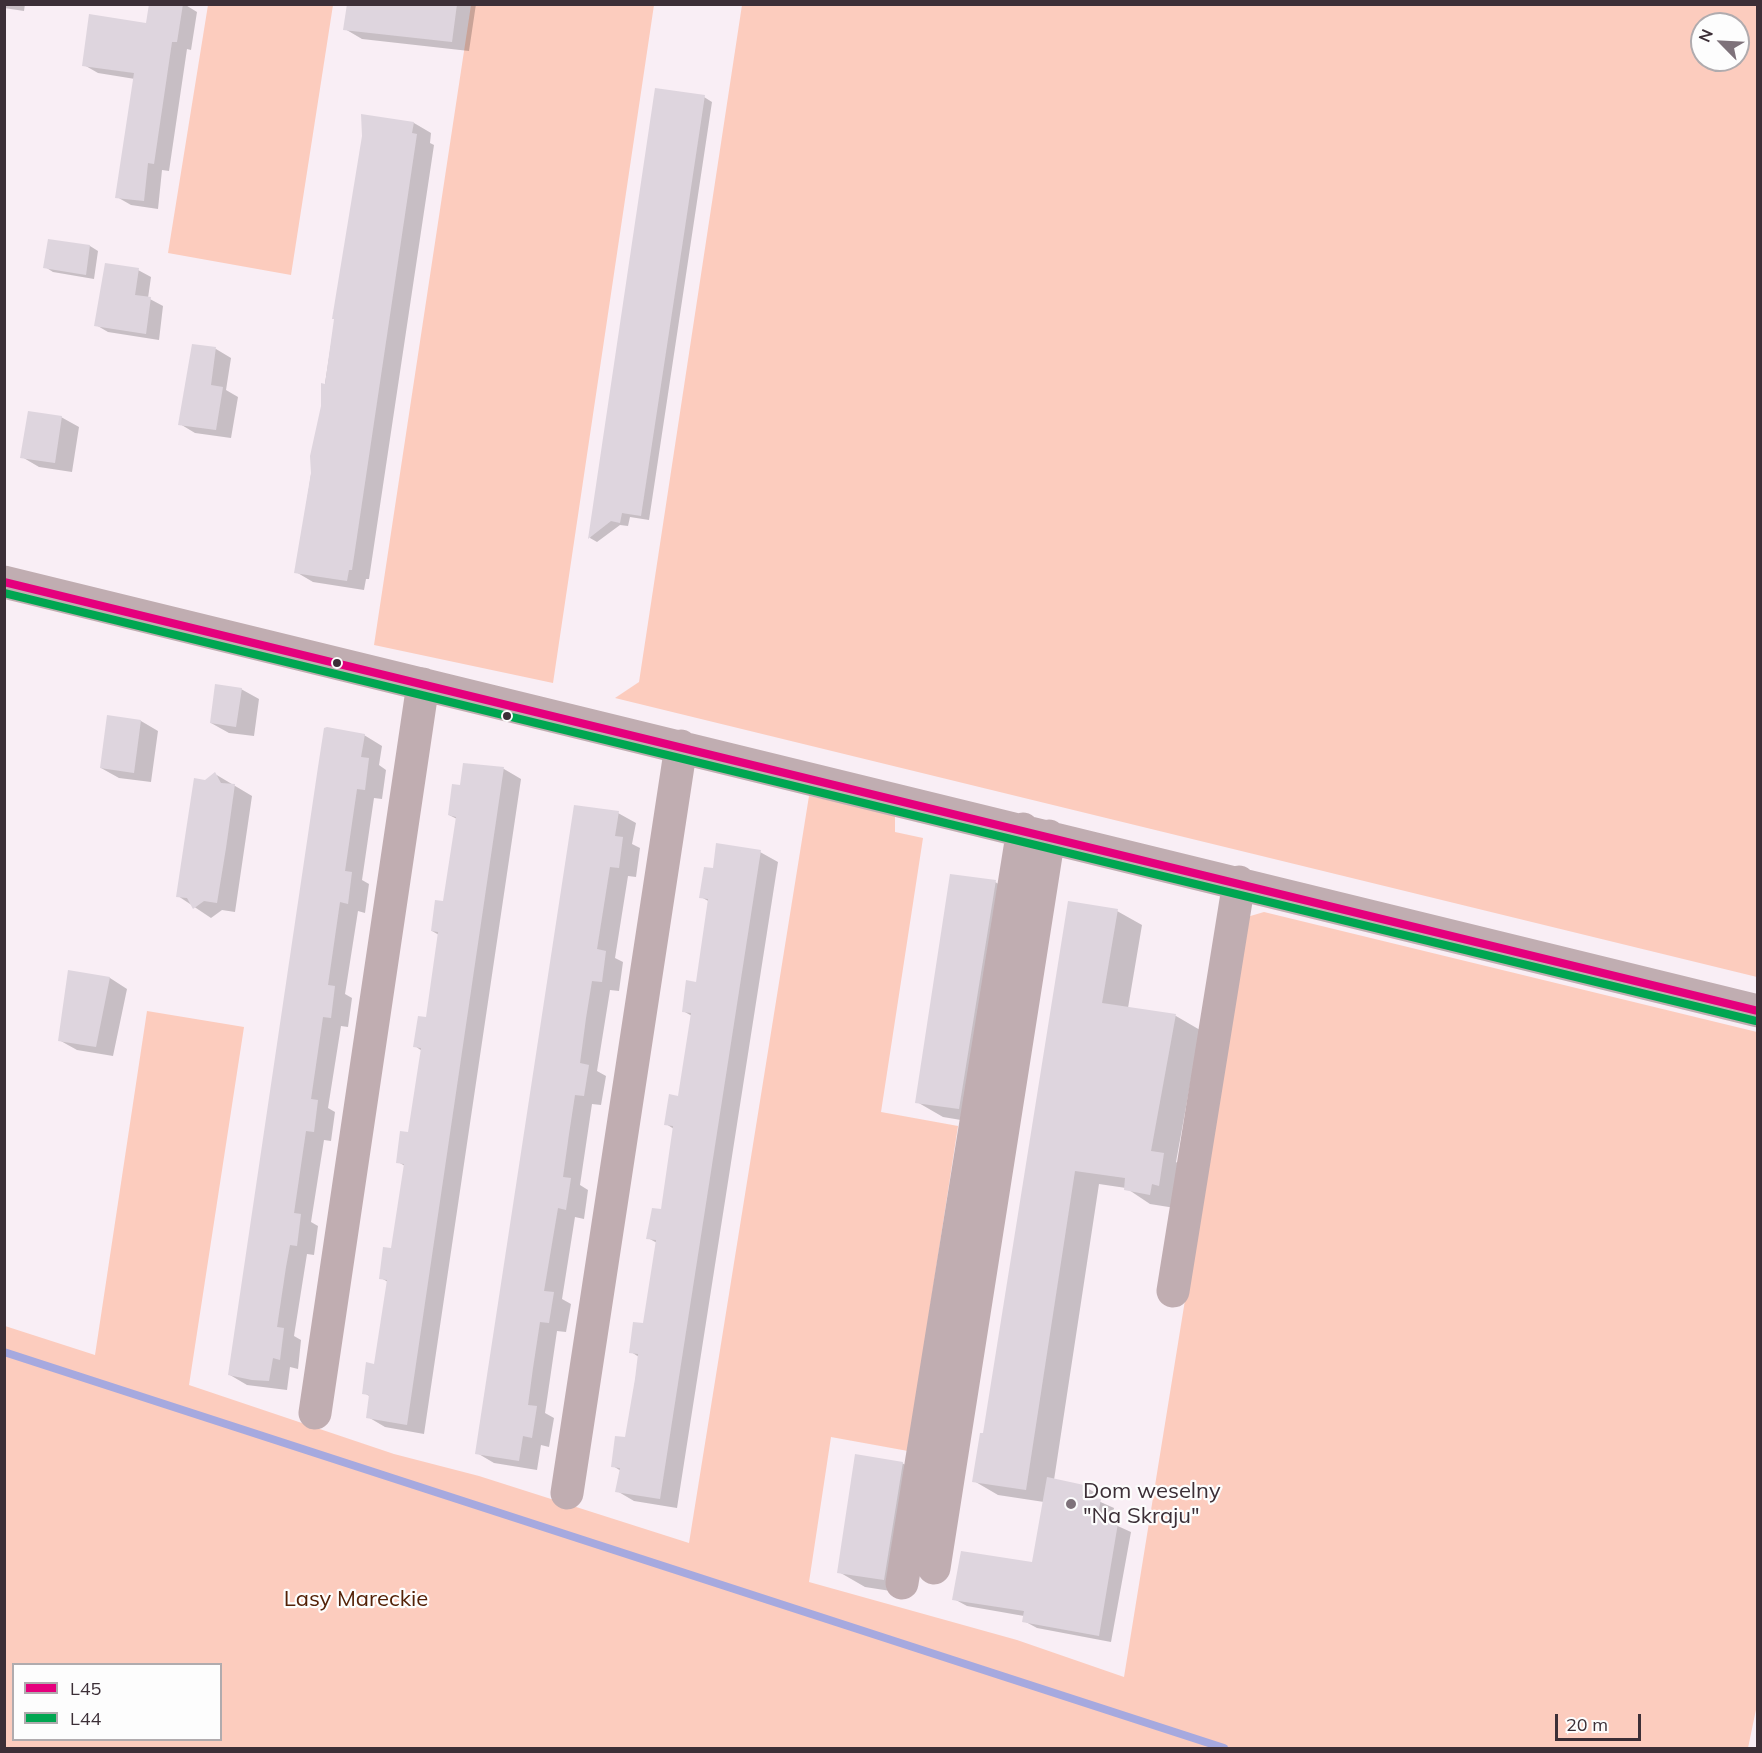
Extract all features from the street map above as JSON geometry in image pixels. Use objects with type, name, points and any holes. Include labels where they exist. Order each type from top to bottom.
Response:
[{"type":"street","points":[[4,582],[1036,832],[1758,1011]]},
{"type":"street","points":[[315,1413],[423,684]]},
{"type":"street","points":[[567,1493],[681,746]]},
{"type":"street","points":[[934,1568],[1036,832]]},
{"type":"street","points":[[902,1583],[1036,832]]},
{"type":"street","points":[[1173,1291],[1239,882]]},
{"type":"green space","points":[[208,5],[333,5],[291,275],[168,253]]},
{"type":"green space","points":[[471,5],[654,5],[553,683],[374,645]]},
{"type":"green space","points":[[742,5],[1757,5],[1757,977],[615,698],[639,682]]},
{"type":"green space","name":"Lasy Mareckie","points":[[809,796],[895,814],[895,832],[923,838],[881,1112],[958,1126],[908,1451],[831,1437],[809,1582],[1017,1640],[1124,1677],[1247,917],[1264,912],[1757,1032],[1758,1700],[1748,1748],[5,1748],[5,1326],[95,1355],[147,1011],[244,1027],[189,1385],[394,1454],[479,1476],[689,1543]]},
{"type":"building","points":[[149,4],[183,4],[177,42],[172,42],[154,164],[148,163],[144,201],[115,198],[134,73],[82,66],[89,14],[146,23]]},
{"type":"building","points":[[347,4],[457,4],[452,42],[343,30]]},
{"type":"building","points":[[655,88],[705,95],[641,516],[622,513],[620,523],[611,521],[588,539]]},
{"type":"building","points":[[361,114],[414,122],[412,133],[417,134],[352,570],[349,570],[347,581],[294,573],[311,473],[310,456],[321,406],[321,383],[325,384],[334,319],[332,319],[362,136]]},
{"type":"building","points":[[48,239],[90,245],[86,275],[43,268]]},
{"type":"building","points":[[105,263],[139,268],[135,295],[151,297],[146,334],[94,326]]},
{"type":"building","points":[[192,344],[216,347],[211,385],[223,387],[216,430],[178,425]]},
{"type":"building","points":[[28,411],[62,416],[55,463],[20,458]]},
{"type":"building","points":[[215,684],[242,688],[236,727],[210,723]]},
{"type":"building","points":[[107,715],[141,720],[134,773],[100,768]]},
{"type":"building","points":[[324,728],[365,734],[361,757],[369,758],[365,790],[357,789],[345,871],[352,872],[348,904],[340,902],[328,985],[335,986],[331,1018],[323,1017],[311,1099],[318,1100],[314,1132],[306,1131],[294,1213],[301,1214],[297,1246],[290,1245],[277,1327],[284,1328],[280,1360],[273,1358],[269,1381],[252,1380],[228,1375],[318,767]]},
{"type":"building","points":[[463,763],[504,767],[407,1425],[366,1418],[369,1395],[362,1394],[366,1362],[374,1364],[387,1280],[379,1279],[383,1247],[391,1248],[404,1164],[396,1163],[400,1131],[408,1132],[421,1048],[413,1047],[418,1016],[426,1017],[438,932],[431,931],[435,900],[443,901],[456,817],[448,815],[452,784],[460,785]]},
{"type":"building","points":[[215,772],[221,783],[235,784],[226,848],[217,903],[204,901],[193,909],[187,898],[176,897],[194,778],[205,780]]},
{"type":"building","points":[[574,805],[619,811],[615,836],[623,837],[619,868],[610,867],[597,949],[606,951],[602,982],[592,981],[586,1018],[580,1063],[589,1065],[584,1096],[575,1095],[563,1177],[571,1178],[566,1210],[558,1208],[544,1291],[554,1292],[549,1323],[540,1322],[533,1368],[528,1405],[537,1406],[532,1438],[523,1436],[519,1461],[475,1454]]},
{"type":"building","points":[[716,843],[761,850],[660,1499],[615,1492],[620,1468],[611,1467],[615,1436],[625,1437],[635,1379],[638,1354],[629,1353],[633,1322],[643,1323],[656,1240],[646,1239],[652,1208],[661,1209],[673,1126],[664,1125],[669,1094],[678,1096],[691,1013],[682,1012],[686,980],[696,982],[708,899],[699,898],[704,867],[713,868]]},
{"type":"building","points":[[950,874],[996,880],[959,1109],[915,1103]]},
{"type":"building","points":[[1068,901],[1118,909],[1102,1003],[1176,1014],[1151,1151],[1164,1153],[1159,1186],[1152,1184],[1150,1195],[1124,1190],[1125,1178],[1075,1171],[1026,1490],[972,1482],[980,1433],[983,1433]]},
{"type":"building","points":[[68,970],[110,977],[96,1047],[58,1041]]},
{"type":"building","points":[[855,1454],[903,1462],[884,1580],[837,1573]]},
{"type":"building","points":[[1047,1477],[1084,1485],[1082,1496],[1101,1499],[1097,1519],[1118,1523],[1099,1636],[1022,1622],[1024,1611],[952,1600],[961,1551],[1032,1562]]},
{"type":"waterway","points":[[4,1352],[1224,1748]]},
{"type":"transit line","name":"L45","points":[[4,582],[1758,1011]]},
{"type":"transit line","name":"L44","points":[[4,593],[1756,1021]]},
{"type":"place","name":"Dom weselny \"Na Skraju\"","points":[[1071,1504]]}]
